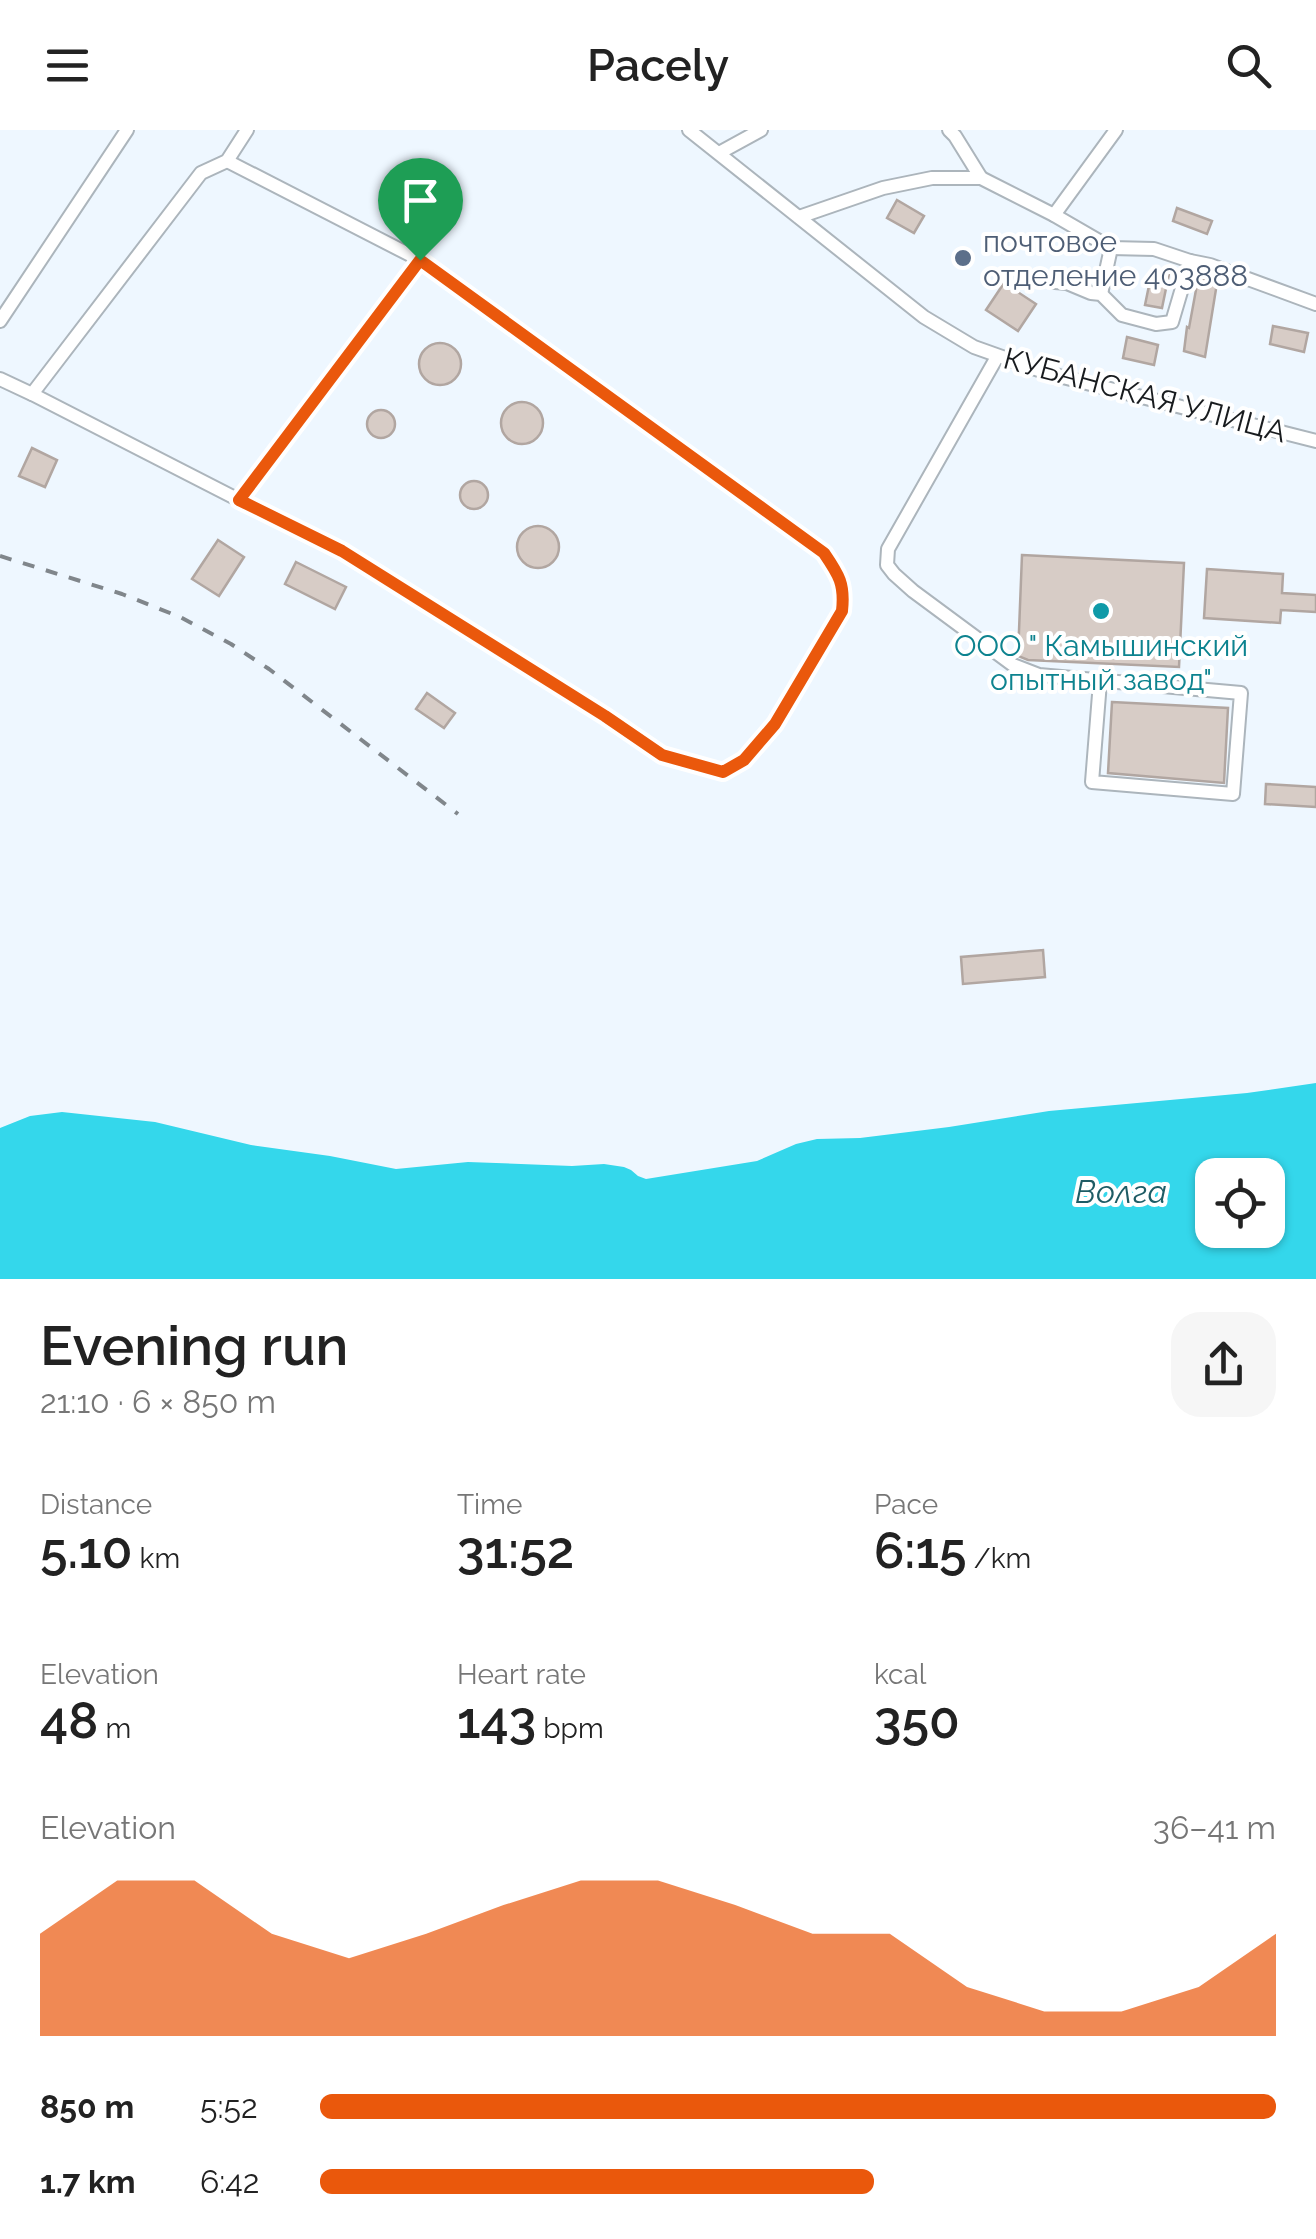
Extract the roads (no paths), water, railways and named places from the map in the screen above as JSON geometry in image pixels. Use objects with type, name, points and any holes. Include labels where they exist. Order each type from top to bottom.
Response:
[{"type":"street","points":[[0,321],[124,134],[107,130]]},
{"type":"street","points":[[32,394],[201,173],[227,161],[247,130]]},
{"type":"street","name":"КУБАНСКАЯ УЛИЦА","points":[[689,130],[951,335],[1046,374],[1316,440]]},
{"type":"street","points":[[718,153],[761,130]]},
{"type":"street","points":[[949,130],[981,178]]},
{"type":"street","points":[[1054,215],[1111,131]]},
{"type":"street","points":[[0,379],[342,551],[662,755],[723,772],[744,760],[775,724],[842,611],[844,590],[824,553],[420,260],[227,161]]},
{"type":"street","points":[[799,216],[915,181],[981,178],[1111,248],[1154,249],[1316,304]]},
{"type":"street","points":[[1101,294],[1111,248]]},
{"type":"street","points":[[239,500],[420,260]]},
{"type":"street","points":[[1055,282],[1101,294],[1122,315],[1156,324],[1172,322],[1190,261]]},
{"type":"street","points":[[997,357],[888,549],[888,565],[912,591],[1013,665],[1039,675],[1240,694],[1232,794],[1092,782],[1100,682]]},
{"type":"water","name":"Волга","points":[[1316,1083],[1316,1279],[0,1279],[0,1128],[30,1116],[62,1112],[155,1122],[251,1145],[396,1169],[468,1162],[604,1164],[624,1167],[646,1179],[757,1161],[817,1139],[860,1138],[1049,1111]]},
{"type":"railway","points":[[0,556],[122,594],[180,617],[231,644],[458,814]]},
{"type":"place","name":"почтовое отделение 403888","points":[[963,258]]},
{"type":"place","name":"ООО \" Камышинский опытный завод\"","points":[[1101,611]]}]
